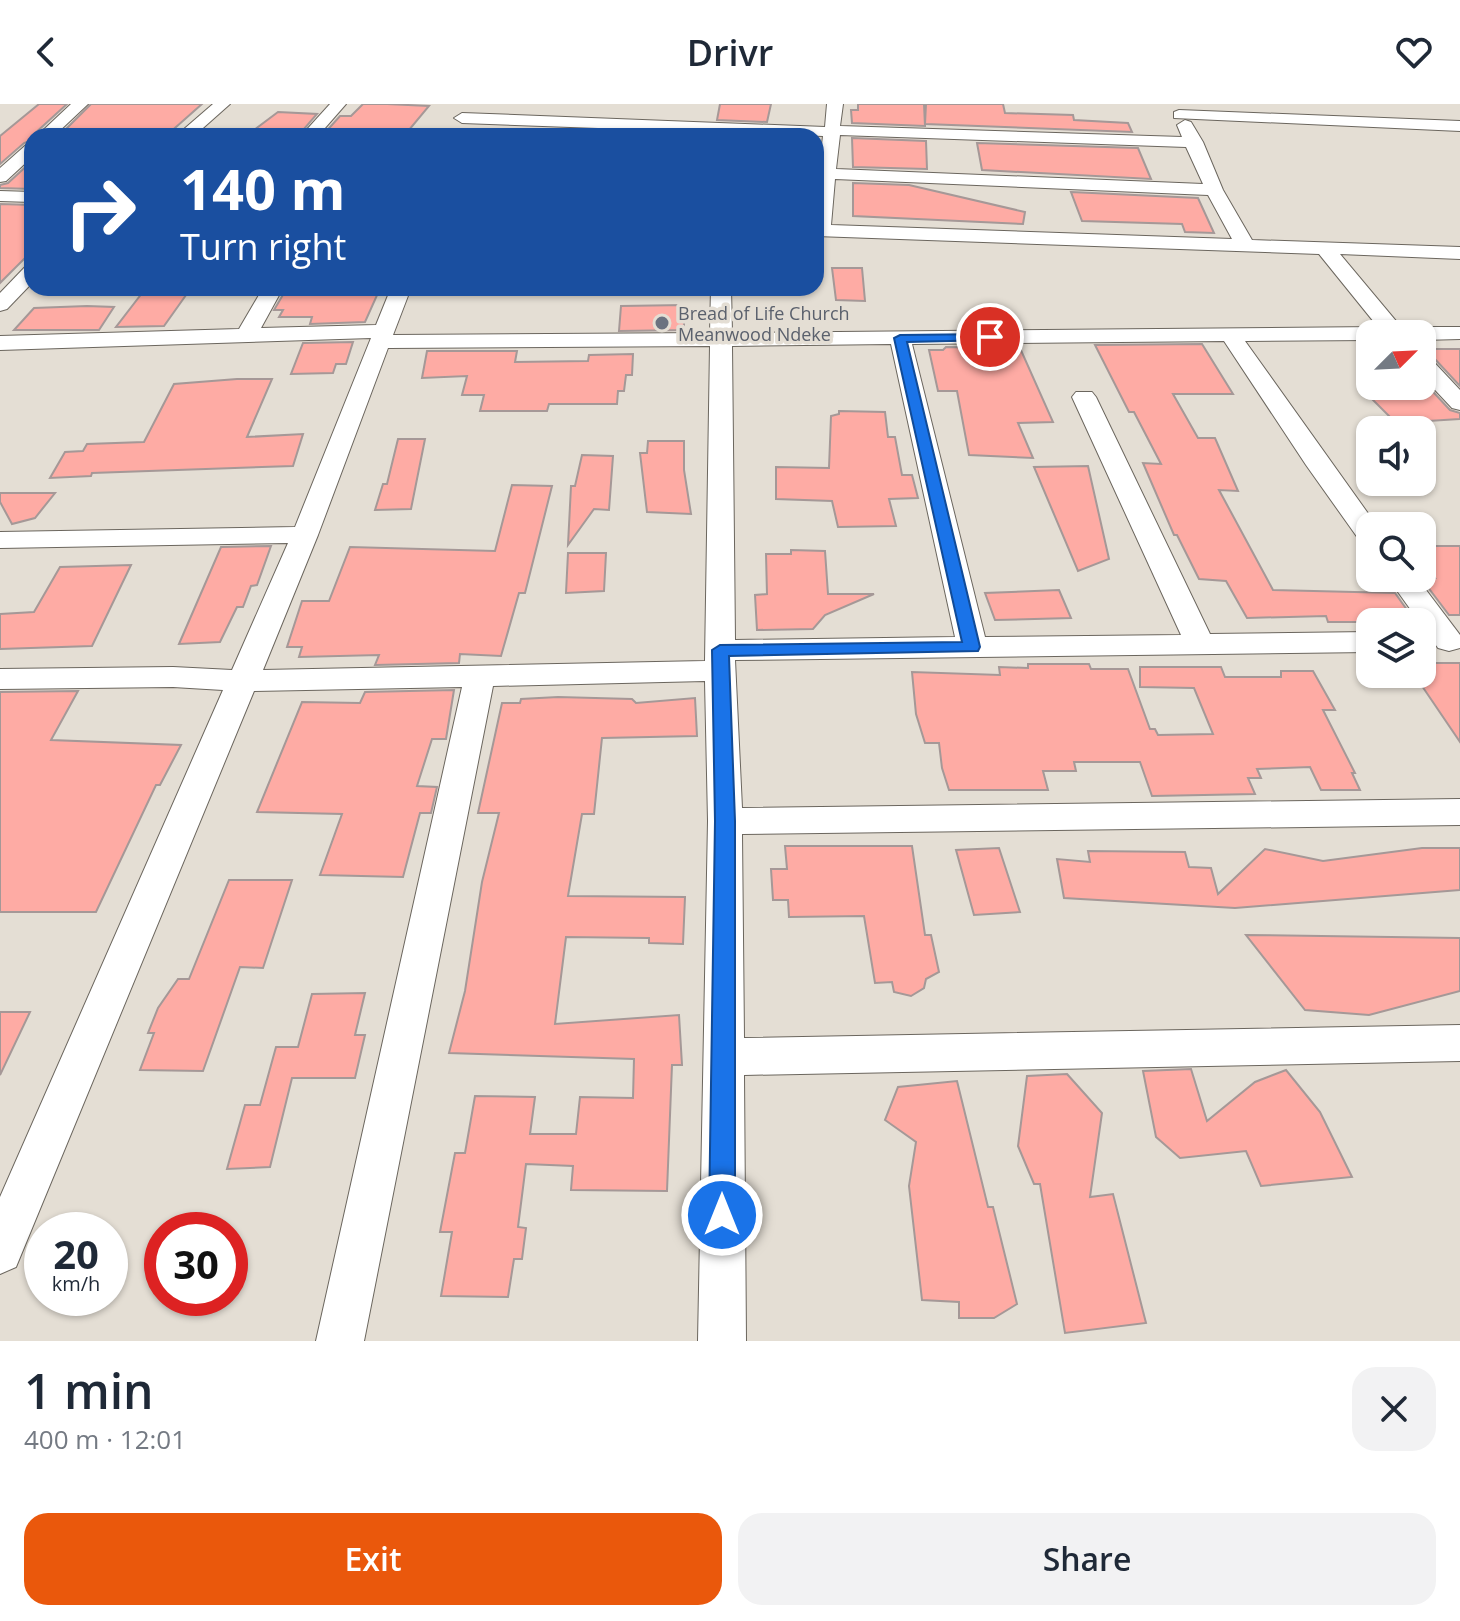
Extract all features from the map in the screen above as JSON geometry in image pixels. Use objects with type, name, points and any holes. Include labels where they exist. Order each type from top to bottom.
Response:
[{"type":"street","points":[[54,128],[80,104]]},
{"type":"street","points":[[194,128],[222,104]]},
{"type":"street","points":[[316,128],[338,104]]},
{"type":"street","points":[[824,196],[835,104]]},
{"type":"street","points":[[1177,110],[1460,126]]},
{"type":"street","points":[[1177,110],[1195,142],[1214,190],[1245,245]]},
{"type":"street","points":[[462,116],[757,128]]},
{"type":"street","points":[[824,131],[1195,142]]},
{"type":"street","points":[[0,177],[24,155]]},
{"type":"street","points":[[828,174],[1214,190]]},
{"type":"street","points":[[0,196],[24,197]]},
{"type":"street","points":[[824,230],[1460,253]]},
{"type":"street","points":[[1324,248],[1383,320]]},
{"type":"street","points":[[0,305],[24,280]]},
{"type":"street","points":[[246,336],[268,296]]},
{"type":"street","points":[[0,1251],[305,535],[398,296]]},
{"type":"street","points":[[721,296],[720,660],[725,821],[722,1341]]},
{"type":"street","points":[[1436,333],[1460,333]]},
{"type":"street","points":[[0,343],[246,336],[723,339],[1356,334]]},
{"type":"street","points":[[1230,335],[1356,516]]},
{"type":"street","points":[[900,338],[972,647]]},
{"type":"street","points":[[1436,378],[1460,403]]},
{"type":"street","points":[[1084,397],[1200,644]]},
{"type":"street","points":[[0,540],[305,535]]},
{"type":"street","points":[[1411,592],[1444,641]]},
{"type":"street","points":[[0,679],[173,677],[241,681],[480,676],[972,647],[1356,642]]},
{"type":"street","points":[[340,1341],[480,676]]},
{"type":"street","points":[[725,821],[1460,812]]},
{"type":"street","points":[[724,1057],[1460,1043]]},
{"type":"building","points":[[39,104],[67,104],[41,128],[24,128],[24,143],[0,164],[0,136]]},
{"type":"building","points":[[91,104],[202,104],[175,128],[67,128]]},
{"type":"building","points":[[363,104],[429,106],[411,128],[329,128],[340,116],[351,116]]},
{"type":"building","points":[[720,104],[771,104],[767,122],[717,120]]},
{"type":"building","points":[[858,104],[924,104],[925,126],[852,123],[851,110],[858,110]]},
{"type":"building","points":[[926,104],[1003,104],[1005,113],[1073,115],[1074,120],[1128,123],[1132,132],[925,124]]},
{"type":"building","points":[[278,112],[317,114],[305,128],[257,128]]},
{"type":"building","points":[[852,138],[926,141],[927,169],[853,167]]},
{"type":"building","points":[[977,143],[1138,148],[1151,179],[982,170]]},
{"type":"building","points":[[24,168],[24,189],[0,188],[0,185],[8,183]]},
{"type":"building","points":[[853,183],[909,185],[1025,212],[1023,224],[853,216]]},
{"type":"building","points":[[1071,192],[1198,198],[1214,233],[1185,232],[1182,224],[1082,221]]},
{"type":"building","points":[[0,204],[24,205],[24,259],[0,283]]},
{"type":"building","points":[[832,268],[862,268],[865,301],[836,300]]},
{"type":"building","points":[[140,296],[185,296],[164,326],[116,327]]},
{"type":"building","points":[[282,296],[377,296],[365,322],[310,324],[312,317],[279,317],[283,310],[274,310]]},
{"type":"building","points":[[684,305],[684,330],[619,331],[621,306]]},
{"type":"building","points":[[114,307],[99,330],[14,330],[34,308]]},
{"type":"building","points":[[353,342],[346,364],[336,364],[333,373],[291,374],[303,343]]},
{"type":"building","points":[[1202,344],[1233,394],[1173,394],[1198,438],[1215,438],[1238,491],[1219,490],[1273,590],[1395,593],[1406,608],[1356,608],[1356,622],[1328,622],[1326,616],[1247,618],[1226,581],[1199,579],[1177,535],[1174,535],[1143,463],[1161,464],[1134,412],[1129,412],[1095,345]]},
{"type":"building","points":[[946,347],[1020,348],[1053,422],[1018,423],[1033,458],[969,455],[957,391],[938,391],[929,350],[943,350]]},
{"type":"building","points":[[1436,349],[1460,349],[1460,386],[1436,360]]},
{"type":"building","points":[[427,351],[517,351],[515,362],[588,361],[589,355],[633,354],[632,375],[626,375],[624,391],[618,391],[617,404],[549,404],[547,411],[480,411],[484,395],[462,395],[467,376],[422,378]]},
{"type":"building","points":[[272,379],[247,437],[303,434],[293,466],[92,473],[91,476],[50,478],[65,452],[83,451],[87,444],[144,442],[174,384]]},
{"type":"building","points":[[1436,395],[1450,410],[1460,413],[1460,419],[1436,420],[1436,416],[1389,416],[1373,400],[1436,400]]},
{"type":"building","points":[[839,411],[885,412],[888,437],[895,437],[902,475],[912,475],[918,498],[889,499],[896,526],[838,527],[832,501],[776,499],[776,467],[829,468],[831,416],[839,414]]},
{"type":"building","points":[[398,439],[425,439],[411,509],[375,510],[383,484],[387,484]]},
{"type":"building","points":[[648,441],[684,441],[684,470],[691,514],[647,512],[640,453],[647,453]]},
{"type":"building","points":[[582,455],[613,456],[609,510],[594,509],[568,545],[571,486],[575,486]]},
{"type":"building","points":[[1088,466],[1109,559],[1078,571],[1034,467]]},
{"type":"building","points":[[512,485],[552,486],[525,593],[519,593],[501,656],[460,654],[459,663],[375,665],[379,655],[299,657],[302,647],[287,647],[302,601],[329,601],[350,547],[495,551]]},
{"type":"building","points":[[0,493],[55,493],[35,518],[12,524],[0,502]]},
{"type":"building","points":[[271,546],[257,585],[251,586],[243,607],[237,607],[220,642],[179,644],[221,547]]},
{"type":"building","points":[[1436,546],[1460,546],[1460,615],[1449,615],[1432,592],[1436,592]]},
{"type":"building","points":[[791,550],[825,551],[828,594],[874,594],[825,615],[813,629],[757,630],[755,595],[767,594],[766,554],[791,554]]},
{"type":"building","points":[[568,553],[606,553],[604,591],[566,593]]},
{"type":"building","points":[[131,565],[92,646],[0,649],[0,614],[34,612],[60,567]]},
{"type":"building","points":[[1059,590],[1071,618],[995,620],[985,593]]},
{"type":"building","points":[[1436,663],[1460,663],[1460,742],[1423,688],[1436,688]]},
{"type":"building","points":[[1028,664],[1089,664],[1091,669],[1128,669],[1150,729],[1155,729],[1158,735],[1213,734],[1194,688],[1140,687],[1140,667],[1221,667],[1225,677],[1281,677],[1281,671],[1313,671],[1335,710],[1323,710],[1355,773],[1352,773],[1360,790],[1321,790],[1310,767],[1257,769],[1261,778],[1248,778],[1255,794],[1152,796],[1140,762],[1074,762],[1076,771],[1043,771],[1048,790],[949,790],[939,743],[925,743],[916,714],[912,672],[1000,675],[999,667],[1028,668]]},
{"type":"building","points":[[454,690],[446,739],[432,739],[417,786],[437,787],[431,813],[420,813],[403,877],[320,875],[342,814],[257,812],[302,702],[360,703],[365,692]]},
{"type":"building","points":[[78,691],[51,740],[181,745],[160,785],[156,785],[96,912],[0,912],[0,692]]},
{"type":"building","points":[[558,697],[632,699],[636,703],[695,698],[697,736],[602,738],[594,814],[582,814],[568,896],[685,897],[683,944],[649,943],[649,938],[566,937],[555,1024],[679,1015],[682,1065],[672,1065],[667,1191],[571,1190],[573,1166],[526,1164],[518,1227],[526,1228],[522,1259],[514,1259],[508,1297],[441,1296],[452,1232],[440,1232],[455,1153],[465,1153],[475,1096],[535,1097],[530,1134],[576,1134],[580,1097],[633,1098],[634,1059],[449,1053],[465,991],[482,882],[499,813],[478,813],[502,703]]},
{"type":"building","points":[[785,846],[912,846],[925,935],[931,935],[939,972],[926,979],[924,988],[911,996],[894,992],[892,982],[875,983],[864,916],[789,917],[788,900],[773,900],[771,869],[787,869]]},
{"type":"building","points":[[999,848],[1020,912],[974,915],[956,850]]},
{"type":"building","points":[[1422,848],[1460,848],[1460,890],[1235,908],[1064,898],[1057,859],[1090,862],[1088,851],[1185,852],[1189,867],[1211,868],[1218,894],[1265,849],[1323,861]]},
{"type":"building","points":[[229,880],[292,880],[263,968],[240,967],[203,1071],[140,1070],[154,1033],[148,1033],[158,1008],[178,979],[189,979]]},
{"type":"building","points":[[1246,935],[1460,938],[1460,991],[1369,1015],[1305,1010]]},
{"type":"building","points":[[365,993],[355,1035],[365,1035],[355,1078],[292,1078],[270,1167],[227,1169],[245,1105],[260,1105],[276,1047],[298,1047],[312,994]]},
{"type":"building","points":[[0,1012],[30,1012],[0,1075]]},
{"type":"building","points":[[1191,1069],[1207,1121],[1255,1082],[1286,1070],[1320,1112],[1352,1177],[1261,1186],[1246,1151],[1180,1158],[1156,1137],[1143,1071]]},
{"type":"building","points":[[1067,1074],[1102,1113],[1090,1197],[1113,1194],[1146,1323],[1065,1333],[1040,1184],[1034,1184],[1018,1146],[1027,1076]]},
{"type":"building","points":[[957,1081],[988,1207],[993,1207],[1017,1304],[994,1318],[959,1318],[959,1302],[922,1300],[909,1186],[916,1142],[885,1120],[898,1087]]},
{"type":"place","name":"Bread of Life Church Meanwood Ndeke","points":[[662,323]]},
{"type":"route","points":[[722,1215],[725,821],[720,650],[972,647],[900,338],[990,337]]}]
